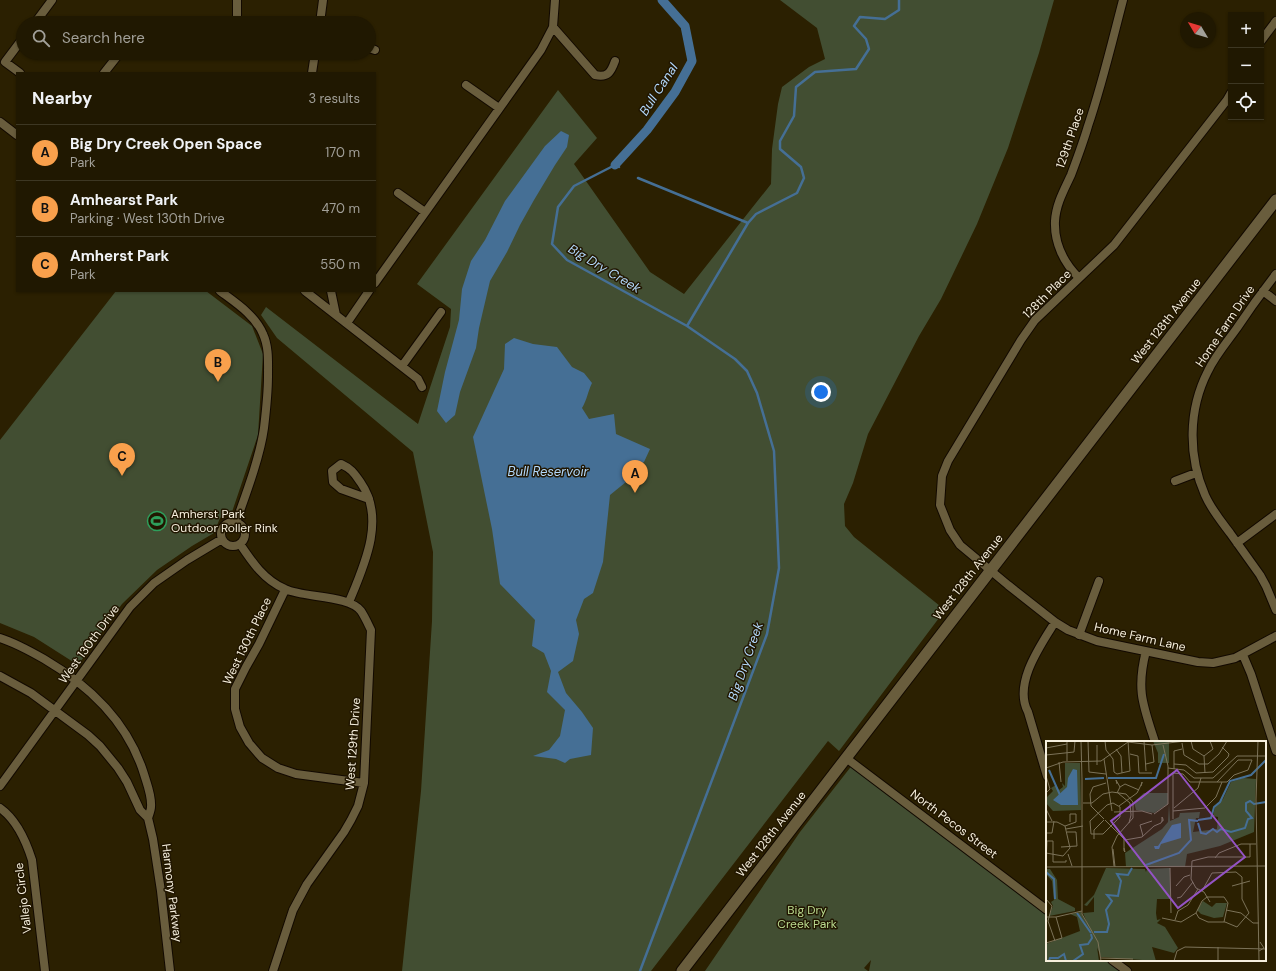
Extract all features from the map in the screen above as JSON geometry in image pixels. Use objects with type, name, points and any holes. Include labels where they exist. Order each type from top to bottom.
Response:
[{"type":"main road","name":"West 128th Avenue","points":[[682,971],[1276,200]]},
{"type":"street","points":[[40,16],[52,0]]},
{"type":"street","points":[[237,0],[237,16]]},
{"type":"street","points":[[321,16],[323,0]]},
{"type":"street","points":[[376,282],[541,50],[553,27],[555,0]]},
{"type":"street","name":"129th Place","points":[[1079,278],[1070,268],[1062,254],[1056,237],[1055,221],[1059,202],[1089,126],[1123,0]]},
{"type":"street","points":[[1264,37],[1276,21]]},
{"type":"street","points":[[553,27],[595,75],[601,76],[609,73],[615,60]]},
{"type":"street","points":[[16,47],[5,62],[19,72]]},
{"type":"street","points":[[105,72],[114,60]]},
{"type":"street","points":[[312,72],[314,60]]},
{"type":"street","points":[[466,85],[500,108]]},
{"type":"street","name":"128th Place","points":[[990,570],[960,545],[950,530],[940,505],[942,476],[948,461],[1021,340],[1035,320],[1114,245],[1228,97]]},
{"type":"street","points":[[0,122],[16,134]]},
{"type":"street","points":[[398,192],[426,212]]},
{"type":"street","name":"Home Farm Drive","points":[[1276,274],[1212,363],[1197,398],[1193,426],[1196,473],[1210,505],[1266,586],[1276,610]]},
{"type":"street","points":[[1263,291],[1276,301]]},
{"type":"street","points":[[221,292],[242,308],[257,323],[263,333],[269,356],[264,428],[257,458],[236,522]]},
{"type":"street","points":[[306,292],[418,379],[422,387]]},
{"type":"street","points":[[330,292],[336,315]]},
{"type":"street","points":[[347,323],[368,292]]},
{"type":"street","points":[[402,366],[441,312]]},
{"type":"street","points":[[240,544],[251,561],[267,579],[285,590],[307,596],[349,602],[364,566],[373,525],[368,499],[366,490],[351,469],[341,464],[332,471],[333,482],[342,489],[368,499]]},
{"type":"street","points":[[1175,481],[1196,473]]},
{"type":"street","points":[[1237,543],[1276,514]]},
{"type":"street","points":[[232,521],[240,523],[245,529],[245,537],[237,546],[230,546],[222,539],[220,531],[224,524],[232,521]]},
{"type":"street","name":"West 130th Drive","points":[[0,786],[56,711],[130,607],[154,583],[222,539]]},
{"type":"street","name":"Home Farm Lane","points":[[990,570],[1055,622],[1080,635],[1097,641],[1198,662],[1213,663],[1228,661],[1243,655],[1276,636]]},
{"type":"street","points":[[1080,635],[1100,581]]},
{"type":"street","name":"West 130th Place","points":[[285,590],[235,689],[235,709],[240,726],[249,743],[262,758],[278,768],[296,774],[364,783]]},
{"type":"street","name":"West 129th Drive","points":[[273,971],[293,910],[311,878],[351,820],[358,806],[364,783],[371,630],[360,610],[349,602]]},
{"type":"street","points":[[1046,773],[1028,712],[1024,705],[1025,684],[1028,670],[1033,658],[1055,622]]},
{"type":"street","name":"Harmony Parkway","points":[[0,638],[29,650],[77,680],[98,698],[115,718],[131,742],[140,761],[150,796],[151,806],[148,818],[153,839],[161,891],[170,971]]},
{"type":"street","points":[[1146,651],[1142,666],[1140,689],[1142,702],[1155,741]]},
{"type":"street","points":[[1243,655],[1251,674],[1276,751]]},
{"type":"street","name":"Harmony Parkway","points":[[0,676],[31,693],[100,746],[118,768],[127,782],[140,810],[148,818]]},
{"type":"street","name":"North Pecos Street","points":[[846,758],[1046,909]]},
{"type":"street","name":"Vallejo Circle","points":[[0,808],[13,820],[19,829],[32,860],[45,971]]},
{"type":"street","points":[[1113,961],[1127,971]]},
{"type":"green space","points":[[780,0],[1054,0],[1039,53],[1008,148],[977,224],[941,299],[919,336],[868,434],[853,483],[844,504],[845,526],[854,537],[945,610],[839,751],[828,741],[651,971],[402,971],[421,791],[432,621],[433,552],[413,452],[277,338],[261,315],[266,307],[418,424],[450,327],[451,309],[417,284],[558,90],[597,138],[574,164],[650,272],[684,294],[771,184],[772,149],[778,104],[782,87],[809,67],[825,59],[817,28]]},
{"type":"green space","points":[[115,292],[207,292],[252,326],[263,354],[258,435],[232,512],[220,518],[214,533],[157,570],[122,604],[78,665],[34,637],[0,623],[0,440]]},
{"type":"green space","name":"Big Dry Creek Park","points":[[853,764],[1046,910],[1046,961],[1113,961],[1127,971],[869,971],[871,960],[864,968],[868,971],[705,971],[800,832]]},
{"type":"water","points":[[561,131],[569,135],[567,147],[534,200],[490,281],[476,348],[460,392],[455,415],[446,423],[437,411],[445,372],[459,320],[462,289],[471,261],[485,240],[505,201],[545,146]]},
{"type":"water","name":"Bull Reservoir","points":[[514,338],[533,344],[557,347],[572,367],[584,373],[592,383],[582,408],[589,419],[614,414],[616,434],[650,449],[644,462],[630,469],[626,482],[610,495],[603,562],[593,593],[584,599],[576,620],[579,634],[573,661],[558,672],[566,693],[593,728],[591,755],[570,759],[565,763],[556,759],[533,756],[549,750],[560,736],[565,710],[547,692],[551,671],[544,653],[532,646],[535,620],[500,584],[492,529],[473,437],[504,369],[505,344]]},
{"type":"waterway","name":"Bull Canal","points":[[615,165],[647,130],[675,92],[692,61],[685,26],[662,0]]},
{"type":"waterway","name":"Big Dry Creek","points":[[638,178],[748,223],[756,214],[797,193],[804,178],[801,167],[780,149],[780,141],[794,116],[796,87],[815,72],[856,69],[869,49],[866,39],[854,26],[860,17],[885,19],[899,10],[899,0]]},
{"type":"waterway","name":"Big Dry Creek","points":[[619,167],[615,165],[574,186],[558,207],[552,244],[567,260],[687,326],[735,359],[747,371],[757,393],[774,451],[779,568],[767,634],[640,971]]},
{"type":"waterway","name":"Big Dry Creek","points":[[687,326],[748,223]]},
{"type":"place","name":"Amhearst Park","points":[[218,382]]},
{"type":"place","name":"Amherst Park","points":[[122,476]]},
{"type":"place","name":"Big Dry Creek Open Space","points":[[635,493]]},
{"type":"place","name":"Amherst Park Outdoor Roller Rink","points":[[157,521]]}]
